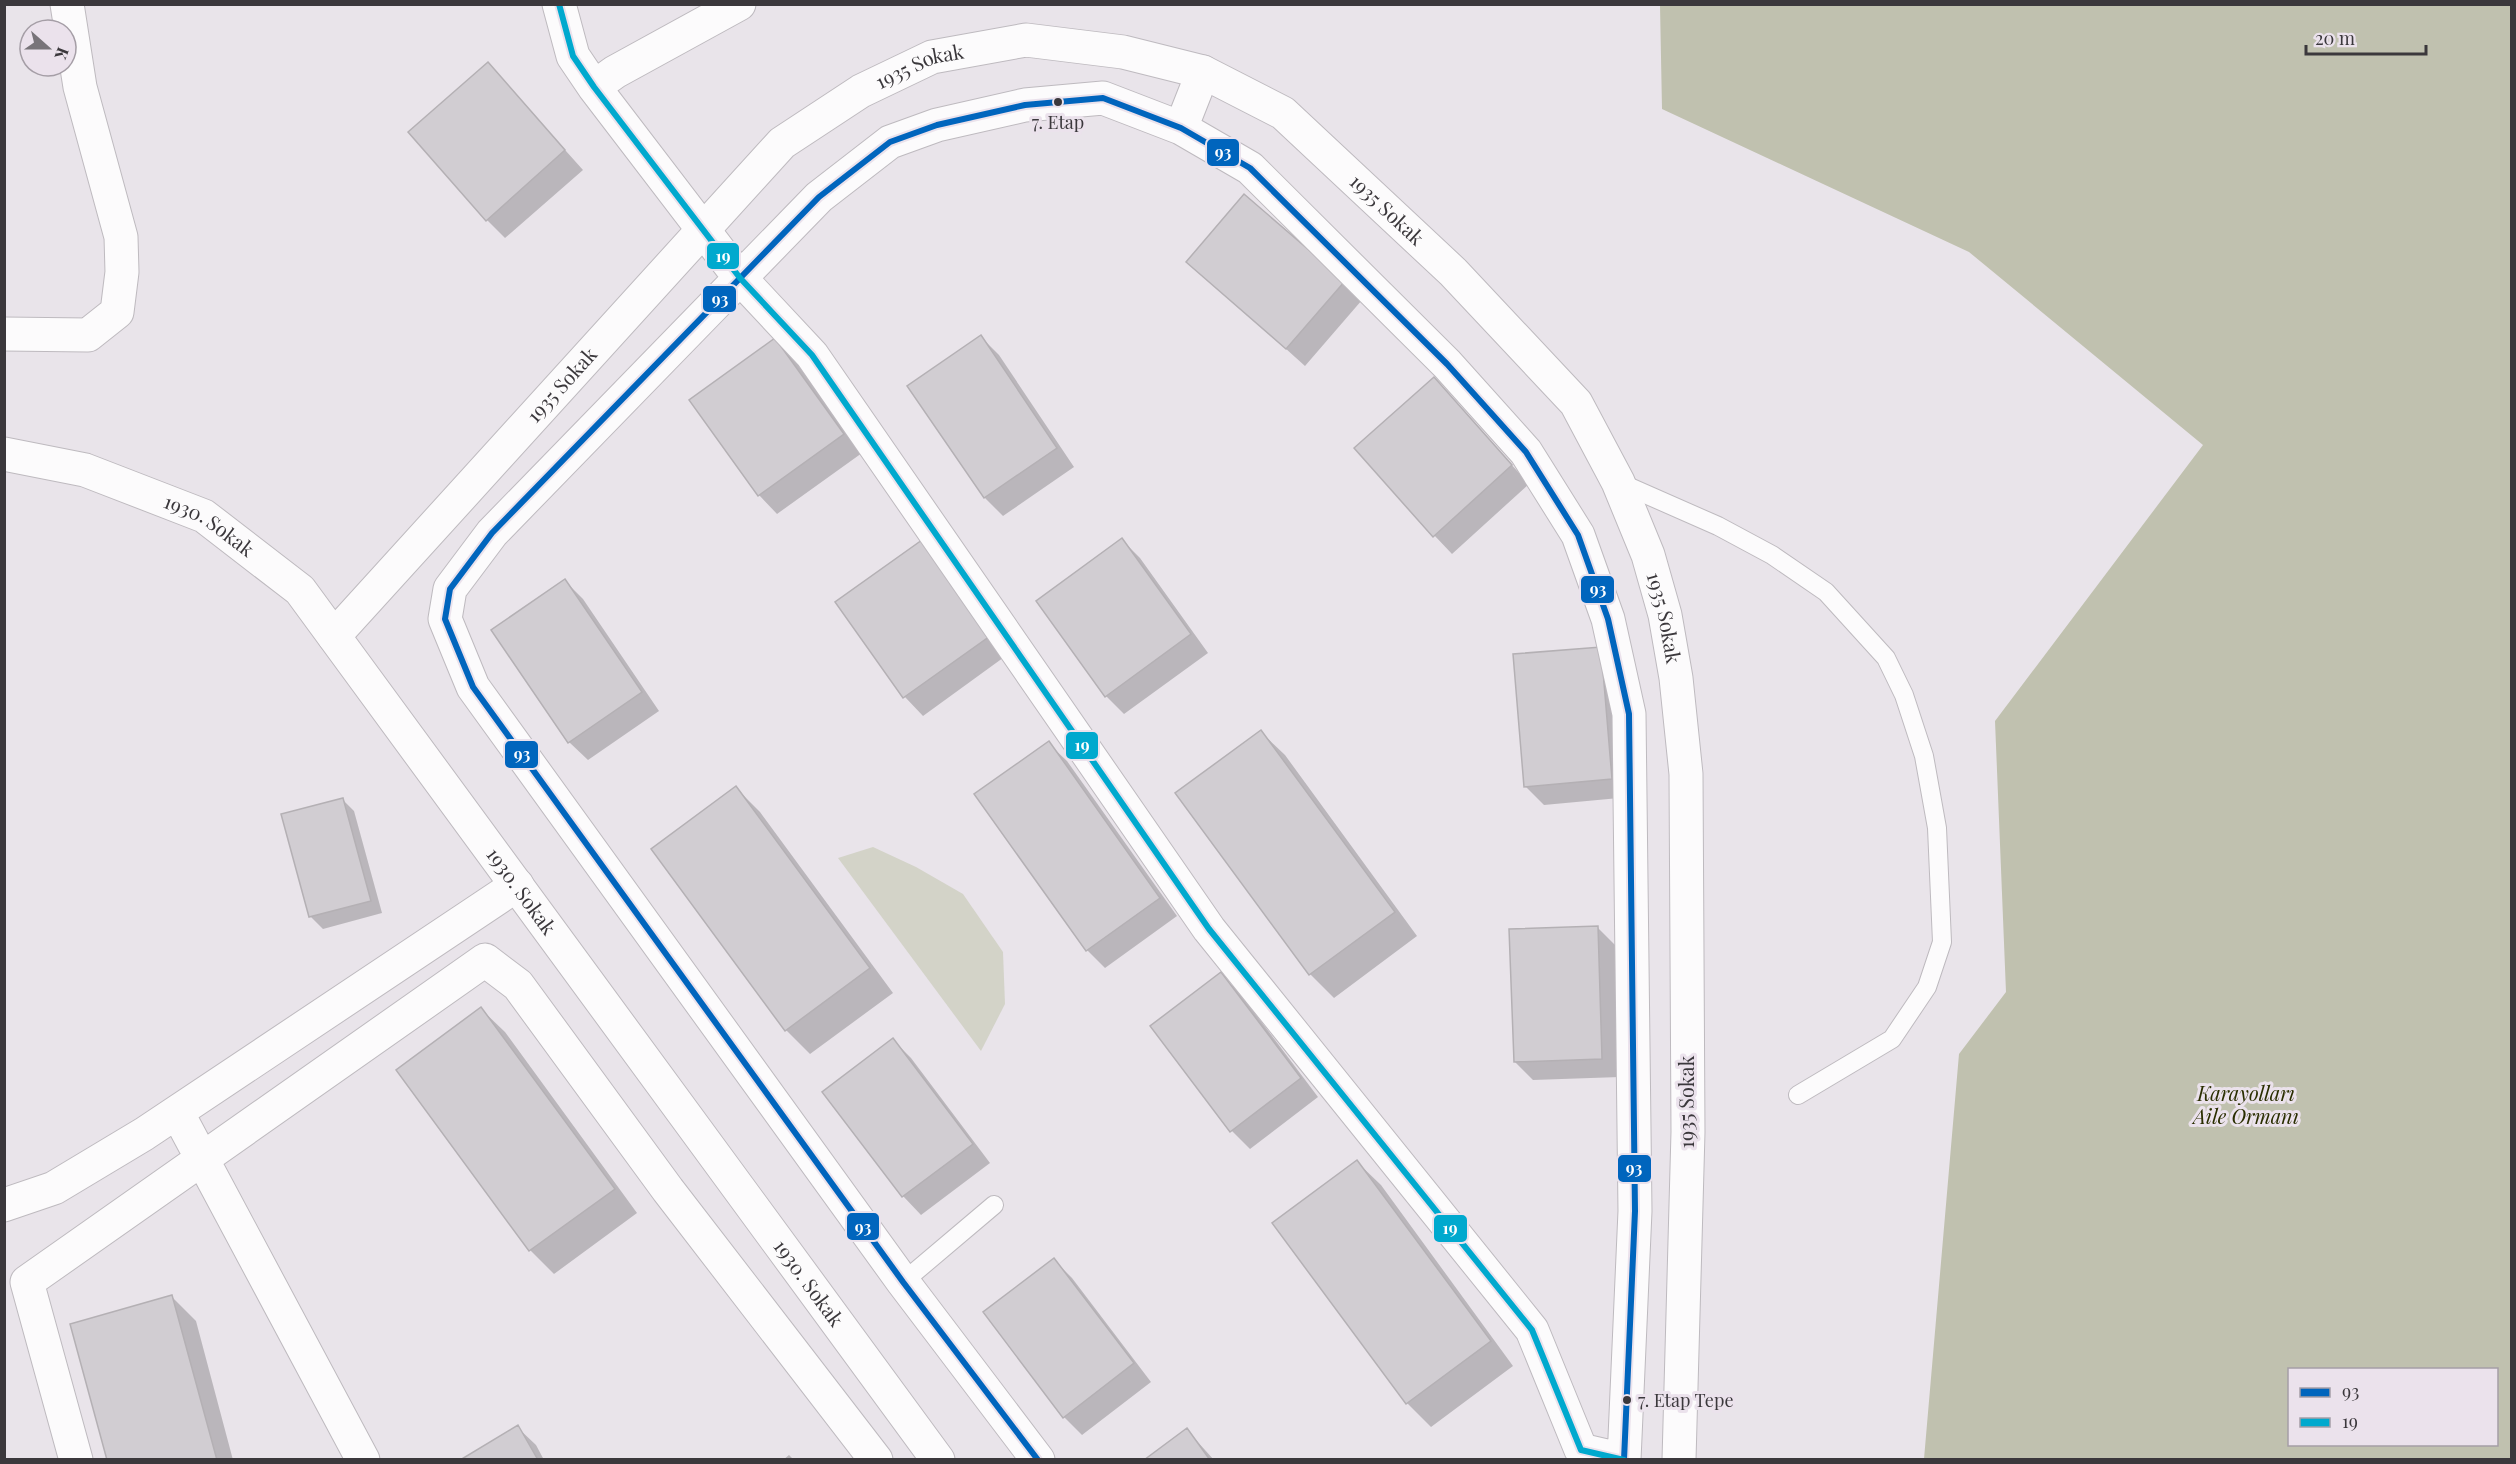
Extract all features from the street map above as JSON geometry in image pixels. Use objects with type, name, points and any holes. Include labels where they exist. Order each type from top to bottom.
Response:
[{"type":"street","points":[[4,334],[88,335],[117,312],[122,272],[121,237],[80,87],[67,4]]},
{"type":"street","points":[[559,4],[573,56],[594,87],[740,278],[812,355],[1209,929],[1532,1330],[1581,1450],[1624,1460],[1635,1211],[1629,714],[1608,619],[1578,535],[1526,452],[1447,364],[1250,168],[1181,128],[1103,98],[1025,105],[938,125],[890,142],[859,164],[819,197],[740,278],[492,532],[450,589],[445,618],[472,687],[903,1282],[1038,1460]]},
{"type":"street","points":[[594,87],[615,72],[739,4]]},
{"type":"street","name":"1935 Sokak","points":[[334,636],[782,143],[861,92],[932,57],[1026,40],[1123,52],[1203,72],[1283,113],[1453,272],[1576,403],[1618,482],[1648,555],[1665,615],[1676,678],[1686,774],[1688,1132],[1679,1460]]},
{"type":"street","points":[[1181,128],[1203,72]]},
{"type":"street","name":"1930. Sokak","points":[[4,454],[84,470],[204,516],[300,590],[938,1460]]},
{"type":"street","points":[[4,1205],[54,1188],[177,1112],[517,885]]},
{"type":"street","points":[[76,1460],[27,1282],[485,960],[518,985],[668,1190],[876,1460]]},
{"type":"street","points":[[177,1112],[363,1460]]},
{"type":"lane","points":[[1618,482],[1718,526],[1772,555],[1826,592],[1886,658],[1904,695],[1924,756],[1937,828],[1942,942],[1927,987],[1892,1039],[1798,1095]]},
{"type":"lane","points":[[903,1282],[994,1205]]},
{"type":"shaded area","points":[[873,847],[916,867],[963,894],[1003,952],[1005,1004],[981,1051],[838,858]]},
{"type":"green space","name":"Karayolları Aile Ormanı","points":[[1660,5],[2511,5],[2511,1459],[1924,1459],[1959,1054],[2006,992],[1995,721],[2203,445],[1969,252],[1662,109]]},
{"type":"building","points":[[488,62],[565,150],[486,221],[408,132]]},
{"type":"building","points":[[1244,194],[1345,281],[1286,349],[1186,262]]},
{"type":"building","points":[[981,335],[1057,448],[984,498],[907,386]]},
{"type":"building","points":[[775,338],[844,434],[758,496],[689,400]]},
{"type":"building","points":[[1434,377],[1512,465],[1433,537],[1354,448]]},
{"type":"building","points":[[1122,538],[1191,634],[1105,697],[1036,601]]},
{"type":"building","points":[[922,540],[990,636],[903,698],[835,602]]},
{"type":"building","points":[[565,579],[642,692],[568,743],[491,630]]},
{"type":"building","points":[[1601,647],[1612,779],[1524,787],[1513,654]]},
{"type":"building","points":[[1261,730],[1395,912],[1309,975],[1175,793]]},
{"type":"building","points":[[1049,741],[1160,898],[1086,951],[974,794]]},
{"type":"building","points":[[736,786],[870,968],[785,1031],[651,849]]},
{"type":"building","points":[[343,798],[371,901],[309,917],[281,814]]},
{"type":"building","points":[[1598,926],[1602,1059],[1514,1062],[1509,929]]},
{"type":"building","points":[[1221,972],[1301,1078],[1230,1132],[1150,1026]]},
{"type":"building","points":[[481,1007],[615,1189],[529,1251],[396,1070]]},
{"type":"building","points":[[893,1038],[973,1144],[902,1197],[822,1092]]},
{"type":"building","points":[[1357,1160],[1491,1341],[1406,1404],[1272,1223]]},
{"type":"building","points":[[1054,1258],[1134,1363],[1063,1418],[983,1312]]},
{"type":"building","points":[[172,1295],[217,1460],[107,1460],[70,1324]]},
{"type":"building","points":[[518,1425],[538,1460],[460,1460]]},
{"type":"building","points":[[1187,1428],[1210,1460],[1144,1460]]},
{"type":"transit line","name":"19","points":[[559,4],[573,56],[594,87],[740,278],[812,355],[1209,929],[1532,1330],[1581,1450],[1624,1460]]},
{"type":"transit line","name":"93","points":[[1038,1460],[903,1282],[473,687],[445,619],[450,589],[492,533],[819,197],[890,142],[937,125],[1025,105],[1103,98],[1181,128],[1250,168],[1447,364],[1526,452],[1578,535],[1608,619],[1629,714],[1635,1211],[1624,1460]]},
{"type":"place","name":"7. Etap","points":[[1058,102]]},
{"type":"place","name":"7. Etap Tepe","points":[[1627,1400]]}]
